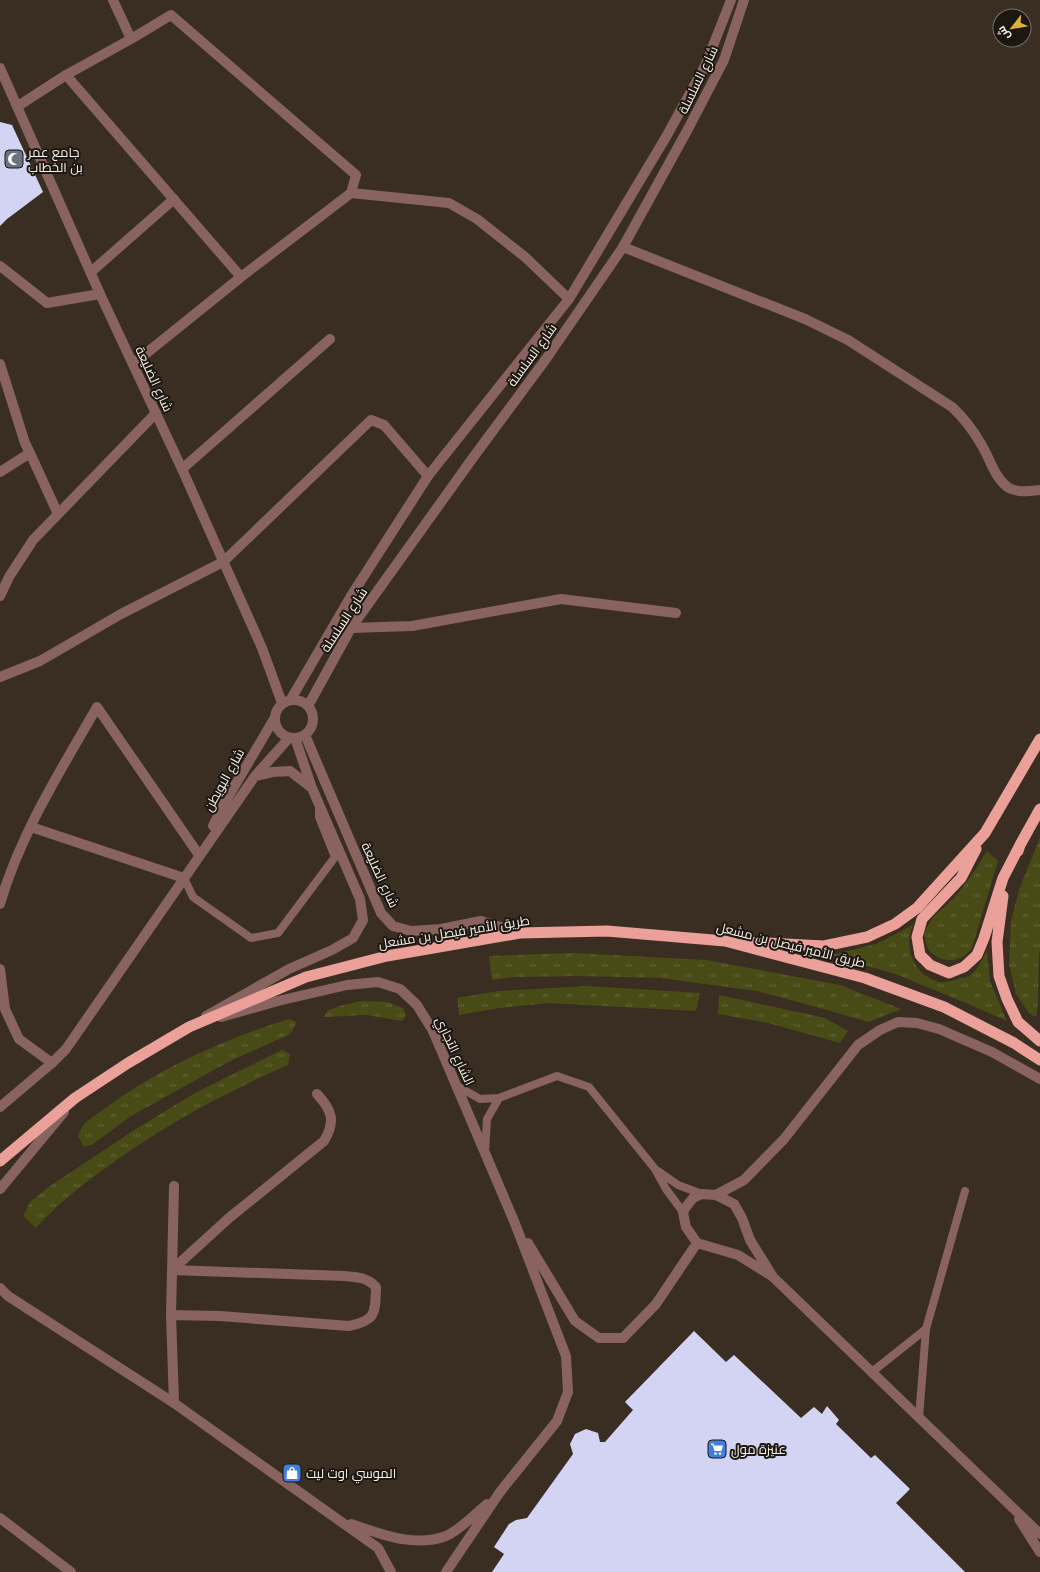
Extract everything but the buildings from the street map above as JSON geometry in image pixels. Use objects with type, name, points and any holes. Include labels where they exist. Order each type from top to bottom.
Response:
[{"type":"highway","points":[[1040,739],[985,833],[961,878],[922,919],[917,937],[920,955],[930,965],[948,973],[964,967],[977,955],[1003,878],[1040,809]]},
{"type":"highway","points":[[725,941],[824,946],[867,937],[895,924],[918,908],[985,833]]},
{"type":"highway","points":[[1020,845],[1002,900],[997,942],[999,976],[1006,999],[1018,1022],[1040,1041]]},
{"type":"highway","name":"طريق الأمير فيصل بن مشعل","points":[[0,1161],[75,1098],[128,1063],[189,1027],[306,977],[387,956],[520,933],[607,931],[725,941],[865,978],[937,1004],[1014,1043],[1040,1060]]},
{"type":"street","points":[[114,0],[131,39]]},
{"type":"street","name":"شارع السلسلة","points":[[287,701],[351,596],[428,476],[568,299],[666,137],[698,79],[705,66],[731,0]]},
{"type":"street","name":"شارع السلسلة","points":[[308,706],[351,628],[546,358],[623,247],[724,60],[744,0]]},
{"type":"street","points":[[18,106],[66,74],[131,39],[171,15],[356,175],[350,193],[241,277],[133,364]]},
{"type":"street","name":"شارع الضليعة","points":[[0,68],[100,294],[182,469],[287,701]]},
{"type":"street","points":[[66,74],[241,277]]},
{"type":"street","points":[[350,193],[396,196],[449,203],[477,219],[525,258],[568,299]]},
{"type":"street","points":[[91,272],[174,199]]},
{"type":"street","points":[[623,247],[806,319],[848,340],[952,406],[965,419],[982,445],[998,478],[1010,488],[1025,492],[1040,490]]},
{"type":"street","points":[[0,266],[47,303],[100,294]]},
{"type":"street","points":[[182,469],[330,339]]},
{"type":"street","points":[[0,364],[26,443],[58,514]]},
{"type":"street","points":[[0,596],[9,577],[33,540],[156,413]]},
{"type":"street","points":[[0,677],[40,661],[121,614],[223,562],[372,420],[384,425],[428,476]]},
{"type":"street","points":[[0,472],[30,453]]},
{"type":"street","points":[[351,628],[412,626],[560,599],[676,613]]},
{"type":"street","points":[[300,700],[308,706],[313,715],[313,721],[311,727],[305,735],[292,738],[283,735],[278,730],[274,719],[275,713],[287,701],[300,700]]},
{"type":"street","points":[[0,904],[4,889],[38,810],[97,707],[199,855]]},
{"type":"street","name":"شارع البويطن","points":[[199,855],[224,804],[274,719]]},
{"type":"street","name":"شارع الضليعة","points":[[305,735],[381,913],[393,926],[411,931],[441,929],[481,921],[520,933]]},
{"type":"street","points":[[0,1107],[52,1063],[66,1049],[254,776],[292,738]]},
{"type":"street","points":[[189,1027],[227,1003],[289,969],[332,950],[353,938],[363,920],[360,899],[292,738]]},
{"type":"street","points":[[254,776],[273,772],[290,771],[312,788]]},
{"type":"street","points":[[31,827],[184,878]]},
{"type":"street","points":[[0,969],[5,1009],[20,1039],[52,1063]]},
{"type":"street","name":"الشارع التجاري","points":[[189,1027],[278,1001],[347,985],[378,982],[400,989],[416,1005],[433,1031],[514,1221]]},
{"type":"street","points":[[716,1195],[744,1180],[784,1139],[858,1045],[880,1030],[898,1022],[917,1023],[939,1029],[992,1052],[1040,1079]]},
{"type":"street","points":[[172,1270],[229,1218],[324,1141],[329,1132],[331,1112],[327,1104],[317,1094]]},
{"type":"street","points":[[0,1189],[75,1098]]},
{"type":"street","points":[[174,1186],[171,1315],[174,1403]]},
{"type":"street","points":[[774,1276],[738,1255],[697,1243],[686,1227],[683,1212],[693,1198],[702,1194],[716,1195],[734,1204],[742,1218],[750,1240],[774,1276],[1040,1534]]},
{"type":"street","points":[[514,1221],[575,1321],[599,1338],[623,1338],[656,1304],[697,1243]]},
{"type":"street","points":[[446,1572],[500,1492],[557,1421],[568,1392],[566,1356],[514,1221]]},
{"type":"street","points":[[171,1315],[220,1316],[349,1326],[364,1323],[371,1317],[375,1308],[376,1287],[370,1281],[361,1278],[344,1276],[172,1270]]},
{"type":"street","points":[[0,1288],[8,1296],[174,1403],[340,1520],[378,1548],[392,1572]]},
{"type":"street","points":[[340,1520],[391,1538],[424,1541],[446,1536],[468,1521],[500,1492]]},
{"type":"street","points":[[1011,1507],[1040,1552]]},
{"type":"street","points":[[0,1518],[71,1572]]},
{"type":"lane","points":[[184,878],[193,897],[251,938],[278,933],[335,857],[319,816],[319,803]]},
{"type":"lane","points":[[457,1086],[480,1099],[498,1098],[557,1076],[589,1087],[655,1169],[666,1189],[683,1212]]},
{"type":"lane","points":[[485,1152],[487,1119],[498,1098]]},
{"type":"lane","points":[[655,1169],[678,1185],[702,1194]]},
{"type":"lane","points":[[919,1418],[926,1329],[965,1191]]},
{"type":"lane","points":[[872,1372],[926,1329]]},
{"type":"green space","points":[[1040,838],[1040,949],[1036,1017],[1029,1013],[1016,994],[1009,964],[1011,921],[1020,887]]},
{"type":"green space","points":[[987,851],[998,861],[972,948],[959,959],[945,960],[940,958],[929,950],[926,944],[924,932],[934,916],[955,897],[972,875]]},
{"type":"green space","points":[[913,925],[909,941],[912,958],[921,972],[936,981],[948,982],[969,976],[977,968],[987,950],[990,981],[1007,1021],[898,975],[831,955],[876,944]]},
{"type":"green space","points":[[574,953],[706,960],[840,985],[901,1009],[868,1022],[757,991],[660,978],[579,976],[513,977],[492,980],[489,956]]},
{"type":"green space","points":[[588,986],[700,993],[696,1011],[549,1003],[499,1008],[459,1015],[457,998],[499,991]]},
{"type":"green space","points":[[719,995],[825,1018],[848,1031],[840,1043],[768,1023],[718,1014]]},
{"type":"green space","points":[[361,1001],[387,1002],[403,1008],[406,1016],[402,1021],[367,1015],[324,1017],[327,1011]]},
{"type":"green space","points":[[289,1019],[297,1022],[290,1034],[230,1061],[131,1116],[93,1144],[84,1147],[78,1136],[82,1127],[125,1094],[147,1080],[216,1045]]},
{"type":"green space","points":[[282,1050],[290,1054],[288,1065],[194,1111],[128,1152],[79,1188],[52,1211],[36,1228],[23,1216],[30,1202],[50,1186],[136,1129],[195,1093]]},
{"type":"place","name":"جامع عمر بن الخطاب","points":[[14,159]]},
{"type":"place","name":"عنيزة مول","points":[[717,1449]]},
{"type":"place","name":"الموسي اوت ليت","points":[[292,1473]]}]
